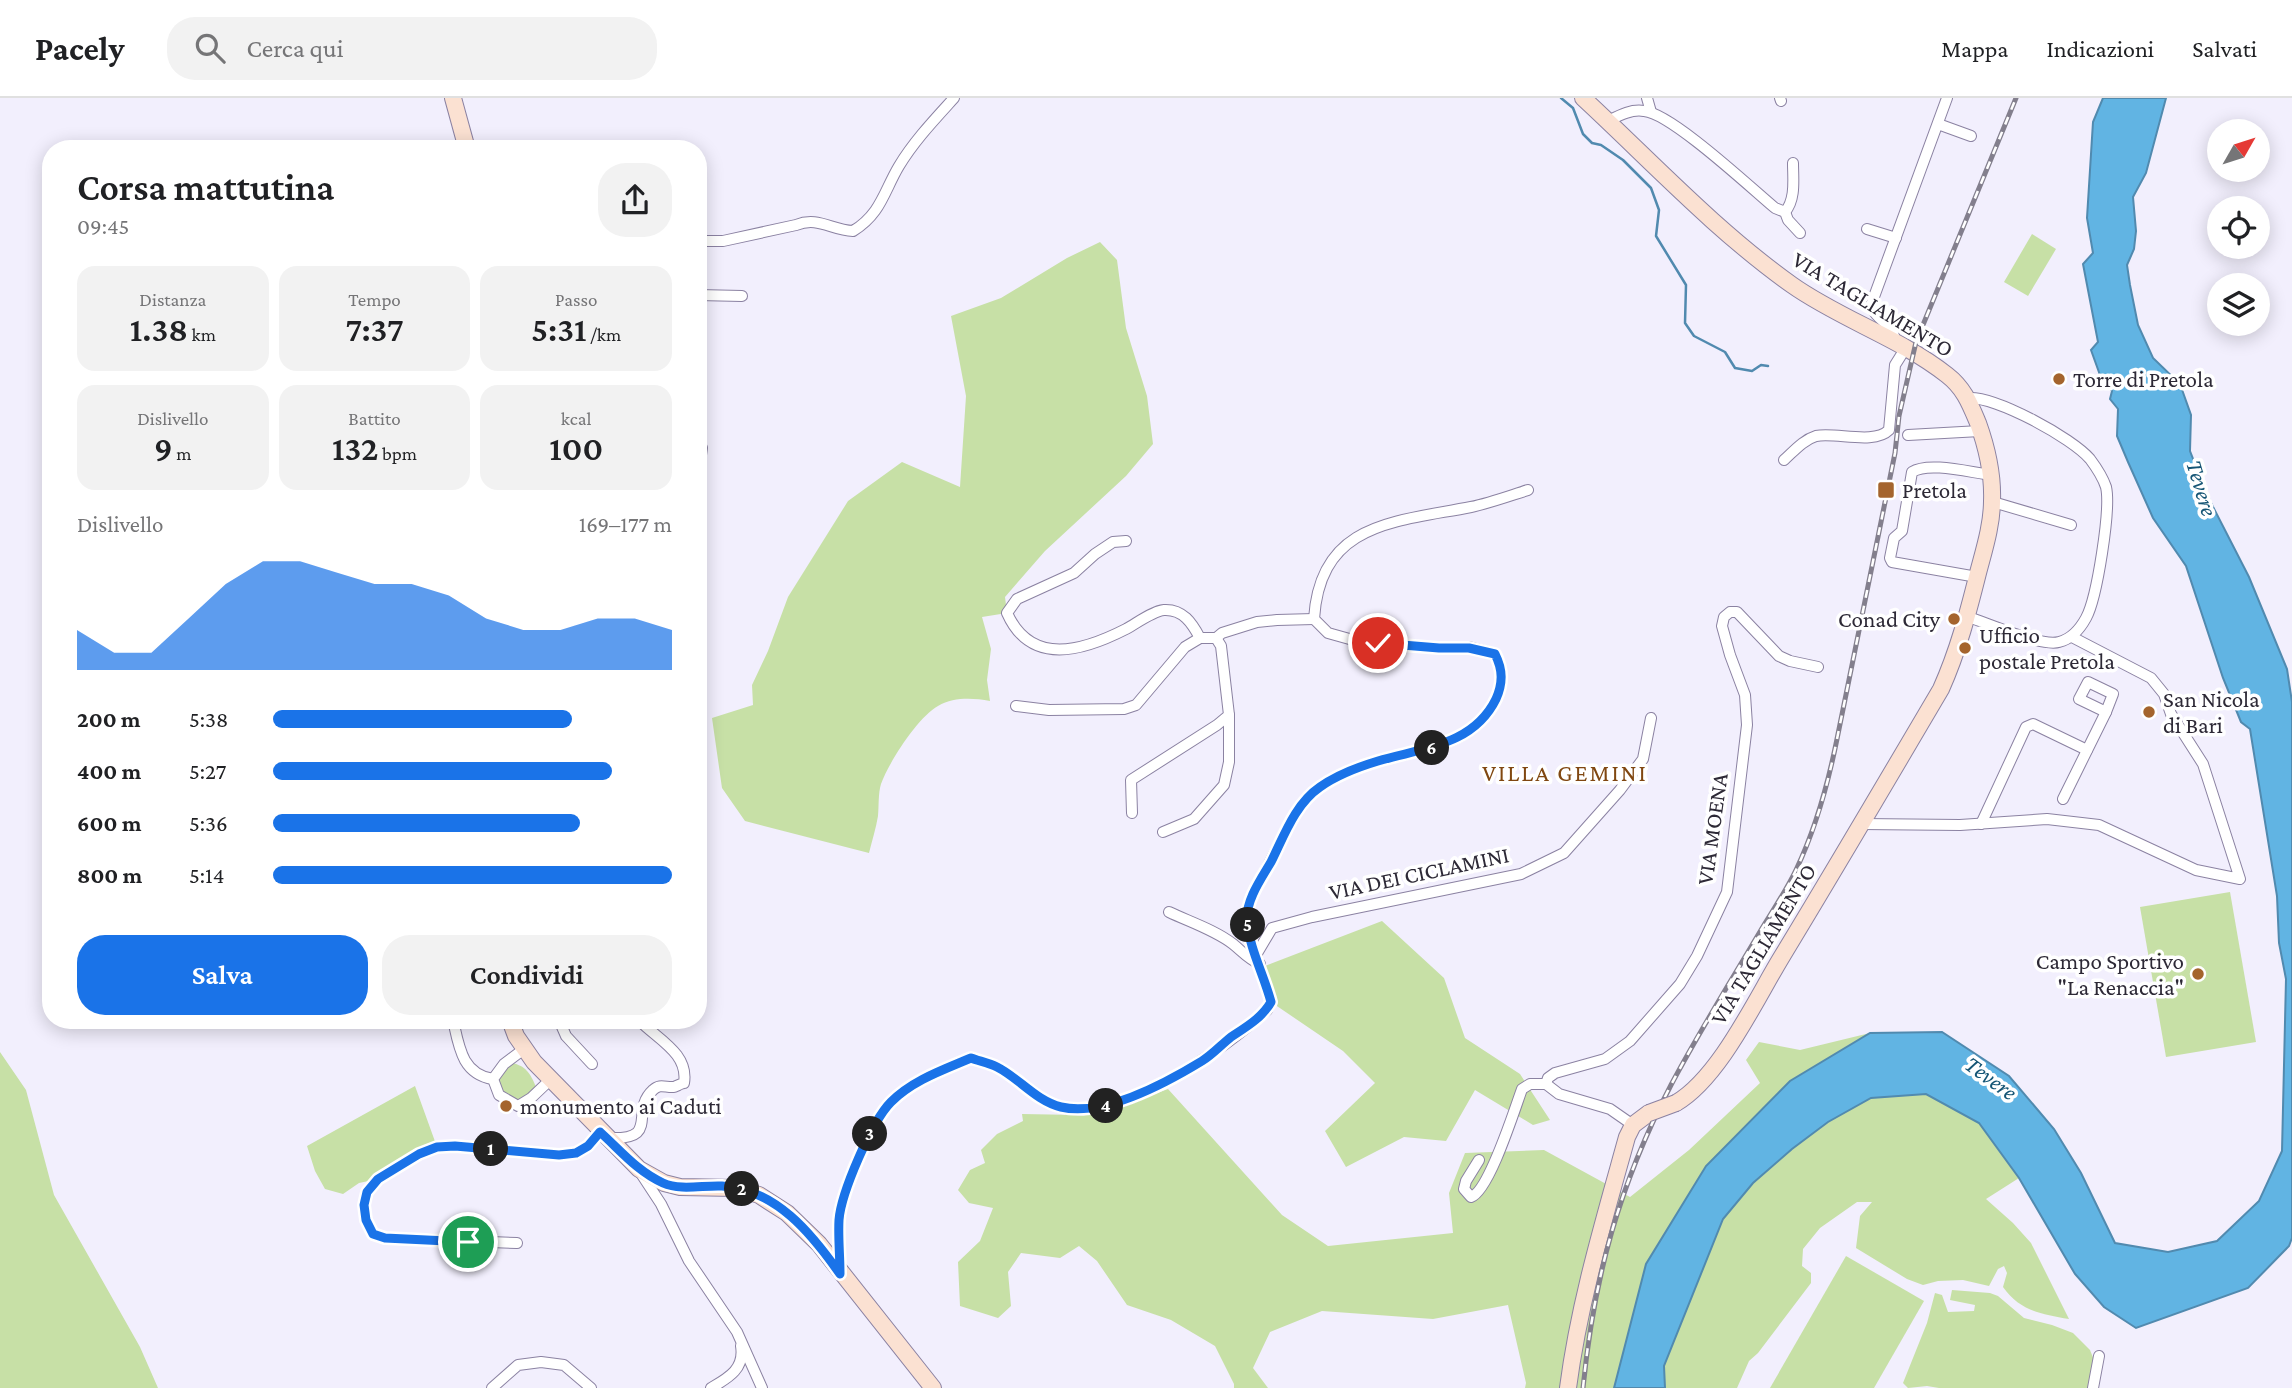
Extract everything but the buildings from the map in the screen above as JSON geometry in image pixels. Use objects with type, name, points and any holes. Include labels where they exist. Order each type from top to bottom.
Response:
[{"type":"street","points":[[453,98],[465,140]]},
{"type":"street","points":[[707,241],[723,241],[796,225],[807,220],[842,231],[853,231],[873,215],[899,166],[954,98]]},
{"type":"street","name":"VIA TAGLIAMENTO","points":[[1583,98],[1733,239],[1794,286],[1900,346],[1957,383],[1968,398],[1992,475],[1993,502],[1968,617],[1941,689],[1720,1059],[1688,1096],[1649,1112],[1633,1125]]},
{"type":"street","points":[[1647,98],[1651,112]]},
{"type":"street","points":[[1784,460],[1802,443],[1817,436],[1876,436],[1886,434],[1889,430],[1895,365],[1900,346],[1892,329],[1874,314],[1871,305],[1947,98]]},
{"type":"street","points":[[1608,121],[1627,112],[1651,112],[1672,123],[1775,208],[1785,212],[1788,220],[1800,233]]},
{"type":"street","points":[[1938,124],[1972,136]]},
{"type":"street","points":[[1785,212],[1792,198],[1793,163]]},
{"type":"street","points":[[1867,229],[1896,238]]},
{"type":"street","points":[[707,295],[742,296]]},
{"type":"street","points":[[1968,398],[1979,398],[2000,405],[2047,427],[2089,458],[2106,487],[2107,510],[2093,600],[2086,618],[2072,637],[2045,643],[1968,617]]},
{"type":"street","points":[[1908,435],[1980,431]]},
{"type":"street","points":[[1977,577],[1892,562],[1890,558],[1894,538],[1902,531],[1912,472],[1935,467],[1992,475]]},
{"type":"street","points":[[1314,619],[1315,597],[1320,579],[1348,542],[1370,530],[1402,520],[1474,506],[1528,490]]},
{"type":"street","points":[[1993,502],[2071,525]]},
{"type":"street","points":[[1126,541],[1113,542],[1074,573],[1017,599],[1007,613],[1014,628],[1028,641],[1041,648],[1060,650],[1102,639],[1162,610],[1176,611],[1189,619],[1200,638]]},
{"type":"street","name":"VIA MOENA","points":[[1479,1160],[1464,1189],[1471,1197],[1477,1195],[1488,1179],[1522,1089],[1530,1084],[1546,1084],[1548,1078],[1555,1073],[1605,1059],[1630,1041],[1680,985],[1727,892],[1747,725],[1745,695],[1722,626],[1724,617],[1730,612],[1737,612],[1779,656],[1818,667]]},
{"type":"street","points":[[840,1274],[839,1218],[845,1193],[868,1136],[889,1103],[915,1083],[971,1058],[997,1067],[1039,1097],[1059,1107],[1088,1110],[1113,1104],[1204,1060],[1267,1010],[1271,1002],[1251,944],[1247,918],[1251,899],[1300,805],[1318,788],[1342,774],[1378,761],[1437,747],[1463,736],[1491,709],[1501,687],[1501,666],[1495,654],[1469,648],[1353,640],[1328,633],[1314,619],[1277,620],[1257,622],[1222,633],[1216,638],[1200,638],[1185,647],[1136,705],[1124,709],[1049,710],[1016,706]]},
{"type":"street","points":[[1862,824],[1981,824],[2047,819],[2099,825],[2196,870],[2240,879],[2203,764],[2171,714],[2164,694],[2151,678],[2072,637]]},
{"type":"street","points":[[1163,832],[1194,819],[1224,785],[1229,762],[1228,715],[1221,646],[1216,638]]},
{"type":"street","points":[[2063,799],[2106,712]]},
{"type":"street","points":[[1132,813],[1131,780],[1217,725],[1228,715]]},
{"type":"street","name":"VIA DEI CICLAMINI","points":[[1258,959],[1272,928],[1521,874],[1564,853],[1620,790],[1643,759],[1651,718]]},
{"type":"street","points":[[1981,824],[2026,727],[2032,724],[2087,750]]},
{"type":"street","points":[[1169,912],[1226,940],[1247,958],[1258,959]]},
{"type":"street","points":[[455,1029],[468,1066],[480,1077],[493,1079]]},
{"type":"street","points":[[514,1029],[524,1049],[639,1170],[661,1204],[689,1261],[739,1337],[762,1388]]},
{"type":"street","points":[[563,1029],[566,1036],[592,1064]]},
{"type":"street","points":[[517,1242],[385,1238],[373,1234],[366,1220],[364,1205],[367,1192],[378,1179],[419,1154],[437,1147],[455,1146],[559,1155],[576,1153],[604,1135],[625,1139],[636,1135],[642,1126],[642,1107],[650,1091],[658,1086],[674,1087],[684,1083],[686,1072],[678,1055],[649,1029]]},
{"type":"street","points":[[493,1079],[504,1064],[524,1049]]},
{"type":"street","points":[[493,1079],[499,1095],[517,1106],[531,1098],[551,1079]]},
{"type":"street","points":[[1546,1084],[1559,1094],[1609,1109],[1633,1125],[1627,1137],[1586,1288],[1568,1388]]},
{"type":"street","points":[[639,1170],[664,1184],[680,1187],[723,1186],[758,1195],[775,1203],[805,1229],[933,1388]]},
{"type":"street","points":[[711,1388],[741,1364],[739,1337]]},
{"type":"street","points":[[2093,1388],[2099,1356]]},
{"type":"street","points":[[492,1388],[518,1365],[541,1362],[564,1365],[592,1388]]},
{"type":"green space","points":[[2032,234],[2056,249],[2028,296],[2004,282]]},
{"type":"green space","points":[[1100,242],[1117,260],[1126,328],[1147,396],[1153,444],[1126,476],[1045,551],[1005,597],[1007,613],[982,617],[991,649],[987,680],[990,701],[963,699],[944,703],[930,712],[913,730],[881,784],[878,816],[869,853],[745,821],[722,788],[712,718],[753,705],[752,685],[788,597],[848,501],[902,462],[960,487],[966,396],[951,316],[1001,298],[1067,258]]},
{"type":"green space","name":"Campo Sportivo \"La Renaccia\"","points":[[2230,892],[2256,1042],[2166,1057],[2140,907]]},
{"type":"green space","points":[[1382,921],[1444,978],[1465,1038],[1520,1074],[1550,1120],[1533,1125],[1475,1090],[1446,1141],[1404,1137],[1346,1167],[1325,1131],[1375,1083],[1343,1051],[1271,1002],[1265,966]]},
{"type":"green space","points":[[1870,1033],[1790,1081],[1646,1264],[1614,1388],[1525,1388],[1508,1305],[1433,1319],[1322,1311],[1270,1332],[1253,1368],[1268,1388],[1234,1388],[1215,1346],[1171,1320],[1127,1305],[1097,1261],[1079,1246],[1060,1258],[1021,1253],[1008,1272],[1011,1306],[998,1318],[960,1306],[958,1262],[980,1241],[993,1208],[969,1203],[958,1190],[970,1170],[985,1163],[981,1150],[997,1134],[1023,1121],[1022,1114],[1078,1115],[1123,1106],[1168,1089],[1282,1215],[1328,1246],[1453,1233],[1449,1193],[1465,1153],[1544,1150],[1630,1197],[1689,1150],[1760,1083],[1746,1060],[1759,1042],[1800,1050]]},
{"type":"green space","points":[[0,1052],[26,1090],[54,1195],[140,1347],[158,1388],[0,1388]]},
{"type":"green space","points":[[512,1063],[527,1071],[536,1087],[527,1097],[516,1102],[501,1091],[497,1078]]},
{"type":"green space","points":[[415,1086],[437,1147],[378,1179],[359,1183],[343,1194],[325,1189],[315,1171],[307,1146]]},
{"type":"green space","points":[[1926,1094],[1979,1123],[2019,1178],[1986,1199],[2031,1243],[2069,1319],[2040,1313],[2017,1301],[2003,1287],[2007,1273],[2004,1266],[1998,1269],[1989,1286],[1963,1280],[1938,1281],[1923,1285],[1907,1279],[1856,1248],[1860,1216],[1872,1202],[1857,1202],[1820,1228],[1803,1249],[1802,1266],[1811,1273],[1811,1283],[1749,1361],[1737,1388],[1665,1388],[1664,1366],[1723,1219],[1753,1183],[1828,1122],[1871,1098]]},
{"type":"green space","points":[[1846,1256],[1924,1301],[1874,1388],[1770,1388]]},
{"type":"green space","points":[[1952,1290],[1990,1293],[1998,1296],[2024,1318],[2073,1333],[2090,1350],[2094,1360],[2089,1388],[1908,1388],[1903,1383],[1927,1323],[1935,1293],[1942,1295],[1948,1312],[1974,1311],[1975,1305],[1950,1300]]},
{"type":"water","name":"Tevere","points":[[2103,98],[2166,98],[2146,173],[2133,197],[2136,231],[2134,249],[2127,265],[2138,325],[2153,358],[2180,384],[2191,415],[2190,451],[2208,497],[2249,577],[2287,669],[2292,702],[2292,1238],[2289,1246],[2248,1288],[2136,1328],[2104,1307],[2075,1274],[2019,1178],[1979,1123],[1926,1094],[1871,1098],[1828,1122],[1792,1149],[1753,1183],[1723,1219],[1664,1366],[1665,1388],[1614,1388],[1646,1264],[1706,1166],[1790,1081],[1870,1033],[1942,1032],[2009,1076],[2054,1129],[2081,1173],[2115,1243],[2168,1252],[2217,1241],[2259,1201],[2282,1151],[2286,979],[2279,943],[2277,896],[2250,729],[2241,722],[2223,678],[2186,566],[2153,518],[2117,436],[2118,409],[2110,399],[2112,391],[2100,375],[2091,350],[2098,342],[2083,264],[2093,253],[2087,218],[2093,122]]},
{"type":"waterway","points":[[1561,98],[1573,108],[1583,134],[1592,143],[1601,145],[1623,160],[1651,188],[1659,210],[1656,236],[1686,285],[1685,323],[1694,336],[1725,352],[1735,368],[1752,371],[1761,365],[1768,366]]},
{"type":"railway","points":[[1583,1388],[1602,1270],[1623,1196],[1637,1159],[1682,1065],[1792,878],[1815,822],[1833,756],[1895,453],[1899,416],[1916,342],[2016,98]]},
{"type":"place","name":"Torre di Pretola","points":[[2059,379]]},
{"type":"place","name":"Pretola","points":[[1886,490]]},
{"type":"place","name":"Conad City","points":[[1954,619]]},
{"type":"place","name":"Ufficio postale Pretola","points":[[1965,648]]},
{"type":"place","name":"San Nicola di Bari","points":[[2149,712]]},
{"type":"place","name":"Campo Sportivo \"La Renaccia\"","points":[[2198,974]]},
{"type":"place","name":"monumento ai Caduti","points":[[506,1106]]},
{"type":"district","name":"VILLA GEMINI","points":[[1565,773]]},
{"type":"route","points":[[468,1242],[385,1238],[373,1234],[366,1220],[364,1205],[367,1192],[378,1179],[419,1154],[437,1147],[455,1146],[559,1155],[576,1153],[588,1146],[600,1132],[639,1170],[664,1184],[680,1187],[736,1188],[775,1203],[819,1244],[840,1274],[839,1218],[845,1193],[868,1136],[889,1103],[915,1083],[971,1058],[997,1067],[1039,1097],[1059,1107],[1088,1110],[1113,1104],[1204,1060],[1256,1020],[1271,1002],[1251,944],[1247,918],[1256,888],[1300,805],[1318,788],[1342,774],[1378,761],[1437,747],[1463,736],[1491,709],[1501,687],[1501,666],[1495,654],[1469,648],[1378,643]]}]
